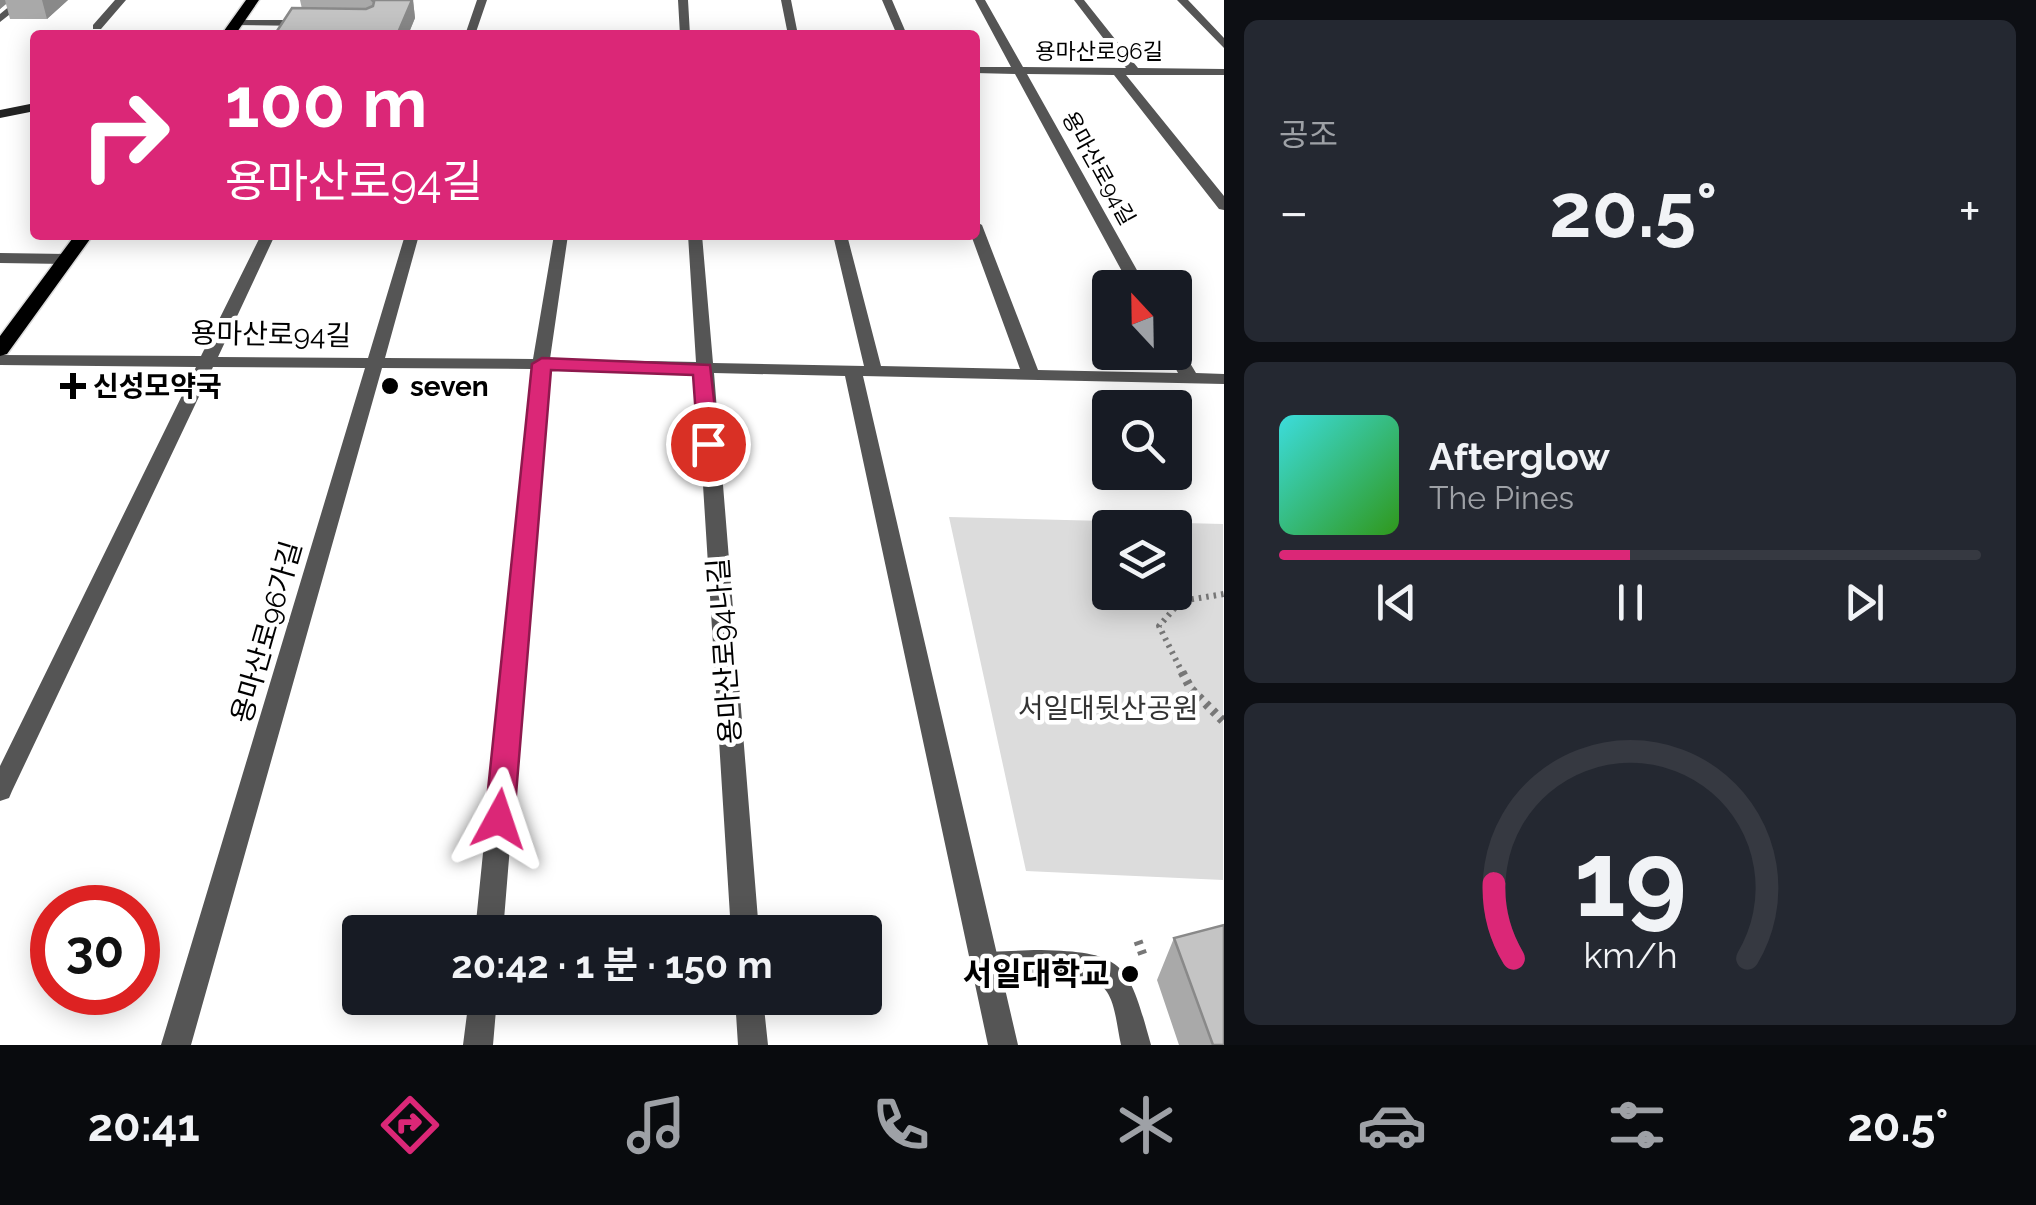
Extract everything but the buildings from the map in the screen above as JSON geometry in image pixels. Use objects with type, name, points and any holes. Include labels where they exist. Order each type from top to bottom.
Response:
[{"type":"main road","points":[[232,29],[252,0]]},
{"type":"main road","points":[[0,114],[30,107]]},
{"type":"main road","points":[[0,350],[80,240]]},
{"type":"street","points":[[3,15],[23,0]]},
{"type":"street","points":[[97,27],[122,0]]},
{"type":"street","points":[[472,30],[482,0]]},
{"type":"street","points":[[683,0],[684,30]]},
{"type":"street","points":[[786,0],[792,30]]},
{"type":"street","points":[[887,0],[900,30]]},
{"type":"street","name":"용마산로94길","points":[[980,0],[1130,270]]},
{"type":"street","points":[[1078,0],[1135,72]]},
{"type":"street","points":[[1182,0],[1224,45]]},
{"type":"street","points":[[232,29],[317,24]]},
{"type":"street","name":"용마산로96길","points":[[980,70],[1224,72]]},
{"type":"street","points":[[1117,71],[1224,206]]},
{"type":"street","points":[[980,238],[1031,375]]},
{"type":"street","points":[[0,791],[266,240]]},
{"type":"street","name":"용마산로96가길","points":[[176,1045],[411,240]]},
{"type":"street","points":[[490,915],[542,364],[559,240]]},
{"type":"street","points":[[695,240],[703,369]]},
{"type":"street","points":[[841,240],[863,371],[1003,1045]]},
{"type":"street","points":[[0,258],[66,259]]},
{"type":"street","name":"용마산로94길","points":[[0,360],[542,364],[1224,379]]},
{"type":"street","name":"용마산로94나길","points":[[703,369],[743,915]]},
{"type":"street","points":[[1185,370],[1190,378]]},
{"type":"street","points":[[985,964],[1086,965],[1106,972],[1120,988],[1136,1045]]},
{"type":"street","points":[[478,1045],[481,1015]]},
{"type":"street","points":[[750,1015],[753,1045]]},
{"type":"path","points":[[1224,594],[1181,601],[1159,626],[1191,689],[1224,722]]},
{"type":"green space","name":"서일대뒷산공원","points":[[949,517],[1092,521],[1092,610],[1192,610],[1192,523],[1223,524],[1223,880],[1026,871]]},
{"type":"place","name":"신성모약국","points":[[73,386]]},
{"type":"place","name":"seven","points":[[390,386]]},
{"type":"place","name":"서일대학교","points":[[1130,974]]},
{"type":"route","points":[[499,819],[542,364],[703,369],[708,444]]}]
